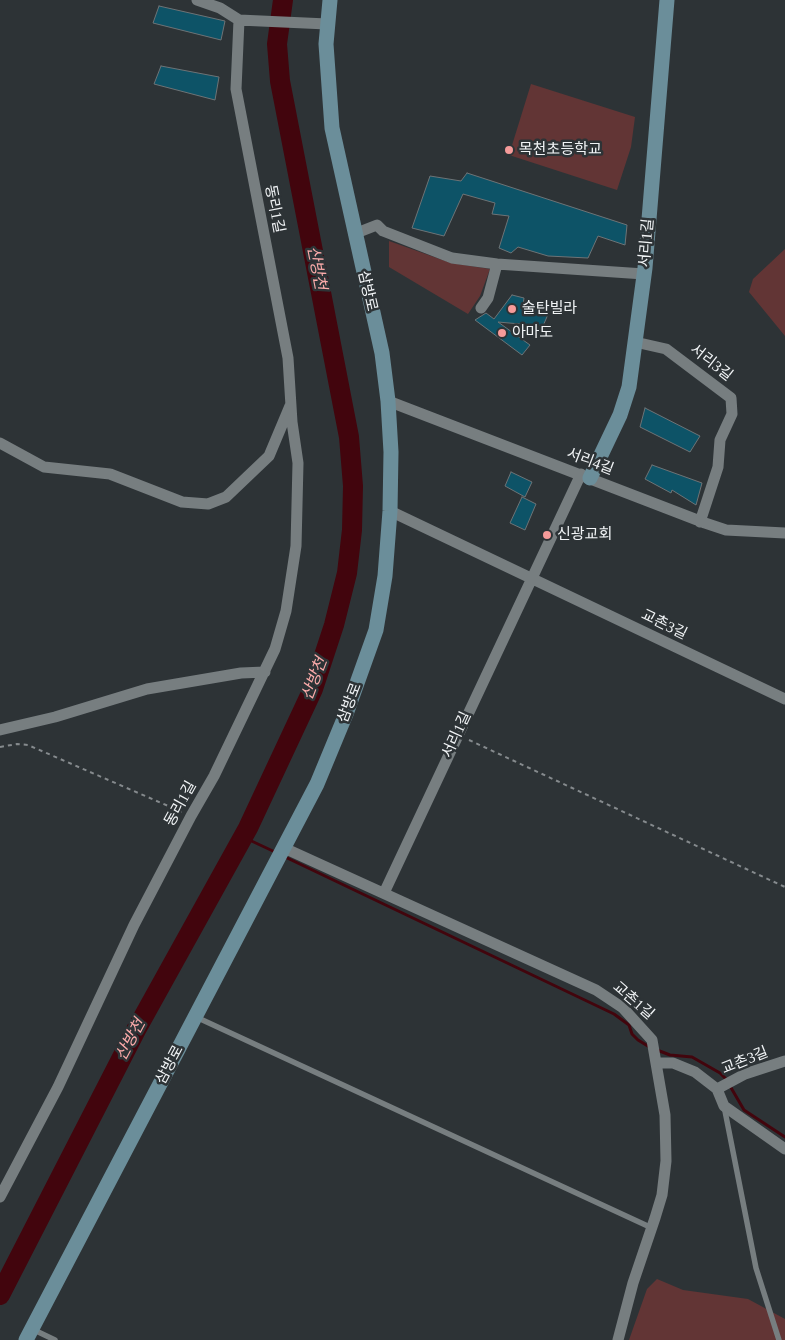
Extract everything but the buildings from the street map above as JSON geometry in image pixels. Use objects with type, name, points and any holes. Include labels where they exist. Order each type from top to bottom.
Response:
[{"type":"street","points":[[197,0],[220,8],[238,20],[327,24]]},
{"type":"street","name":"삼방로","points":[[29,1335],[317,784],[346,714],[376,630],[385,576],[392,452],[382,353],[354,234],[332,128],[327,24],[330,0]]},
{"type":"street","name":"서리1길","points":[[384,893],[531,578],[620,415],[629,387],[644,274],[667,0]]},
{"type":"street","name":"동리1길","points":[[0,1197],[58,1087],[134,925],[214,776],[265,672],[275,649],[286,611],[296,546],[298,463],[288,358],[236,89],[238,20]]},
{"type":"street","points":[[354,234],[377,225],[383,231],[452,258],[497,264],[644,274]]},
{"type":"street","points":[[481,308],[493,300],[497,264]]},
{"type":"street","name":"서리3길","points":[[635,342],[666,349],[731,398],[732,414],[720,440],[718,467],[700,522]]},
{"type":"street","name":"서리4길","points":[[388,401],[586,476],[700,522],[726,530],[785,533]]},
{"type":"street","name":"동리1길","points":[[0,443],[44,467],[110,474],[182,502],[208,504],[226,497],[269,456],[292,402]]},
{"type":"street","points":[[390,512],[531,578]]},
{"type":"street","name":"교촌3길","points":[[531,578],[785,699]]},
{"type":"street","points":[[0,730],[54,717],[147,689],[240,672],[265,672]]},
{"type":"street","name":"교촌1길","points":[[282,852],[384,893],[603,994],[623,1008],[652,1041],[665,1115],[666,1161],[662,1195],[626,1305],[618,1340]]},
{"type":"street","points":[[656,1060],[673,1063],[695,1072],[719,1088],[724,1106],[785,1149]]},
{"type":"street","name":"교촌3길","points":[[719,1088],[767,1066],[785,1061]]},
{"type":"lane","points":[[195,1016],[652,1228]]},
{"type":"lane","points":[[724,1106],[756,1268],[779,1340]]},
{"type":"lane","points":[[29,1335],[55,1340]]},
{"type":"path","points":[[458,734],[785,887]]},
{"type":"path","points":[[0,747],[17,744],[28,745],[191,816]]},
{"type":"shaded area","points":[[531,84],[635,117],[631,147],[617,190],[509,155]]},
{"type":"shaded area","points":[[389,241],[451,263],[490,269],[480,296],[468,314],[389,267]]},
{"type":"shaded area","points":[[785,249],[785,336],[749,292],[753,279]]},
{"type":"shaded area","points":[[657,1279],[683,1290],[748,1299],[785,1319],[785,1340],[629,1340],[647,1289]]},
{"type":"waterway","name":"산방천","points":[[0,1295],[136,1030],[248,828],[313,689],[334,625],[347,573],[352,530],[353,486],[349,437],[280,81],[277,44],[283,0]]},
{"type":"waterway","points":[[243,837],[275,852]]},
{"type":"waterway","points":[[283,856],[614,1014],[629,1025],[632,1034],[638,1040],[651,1048]]},
{"type":"waterway","points":[[657,1050],[670,1055],[692,1057],[720,1073],[727,1080]]},
{"type":"waterway","points":[[730,1086],[744,1110],[785,1137]]},
{"type":"place","name":"목천초등학교","points":[[509,150]]},
{"type":"place","name":"술탄빌라","points":[[512,309]]},
{"type":"place","name":"아마도","points":[[502,333]]},
{"type":"place","name":"신광교회","points":[[547,535]]}]
